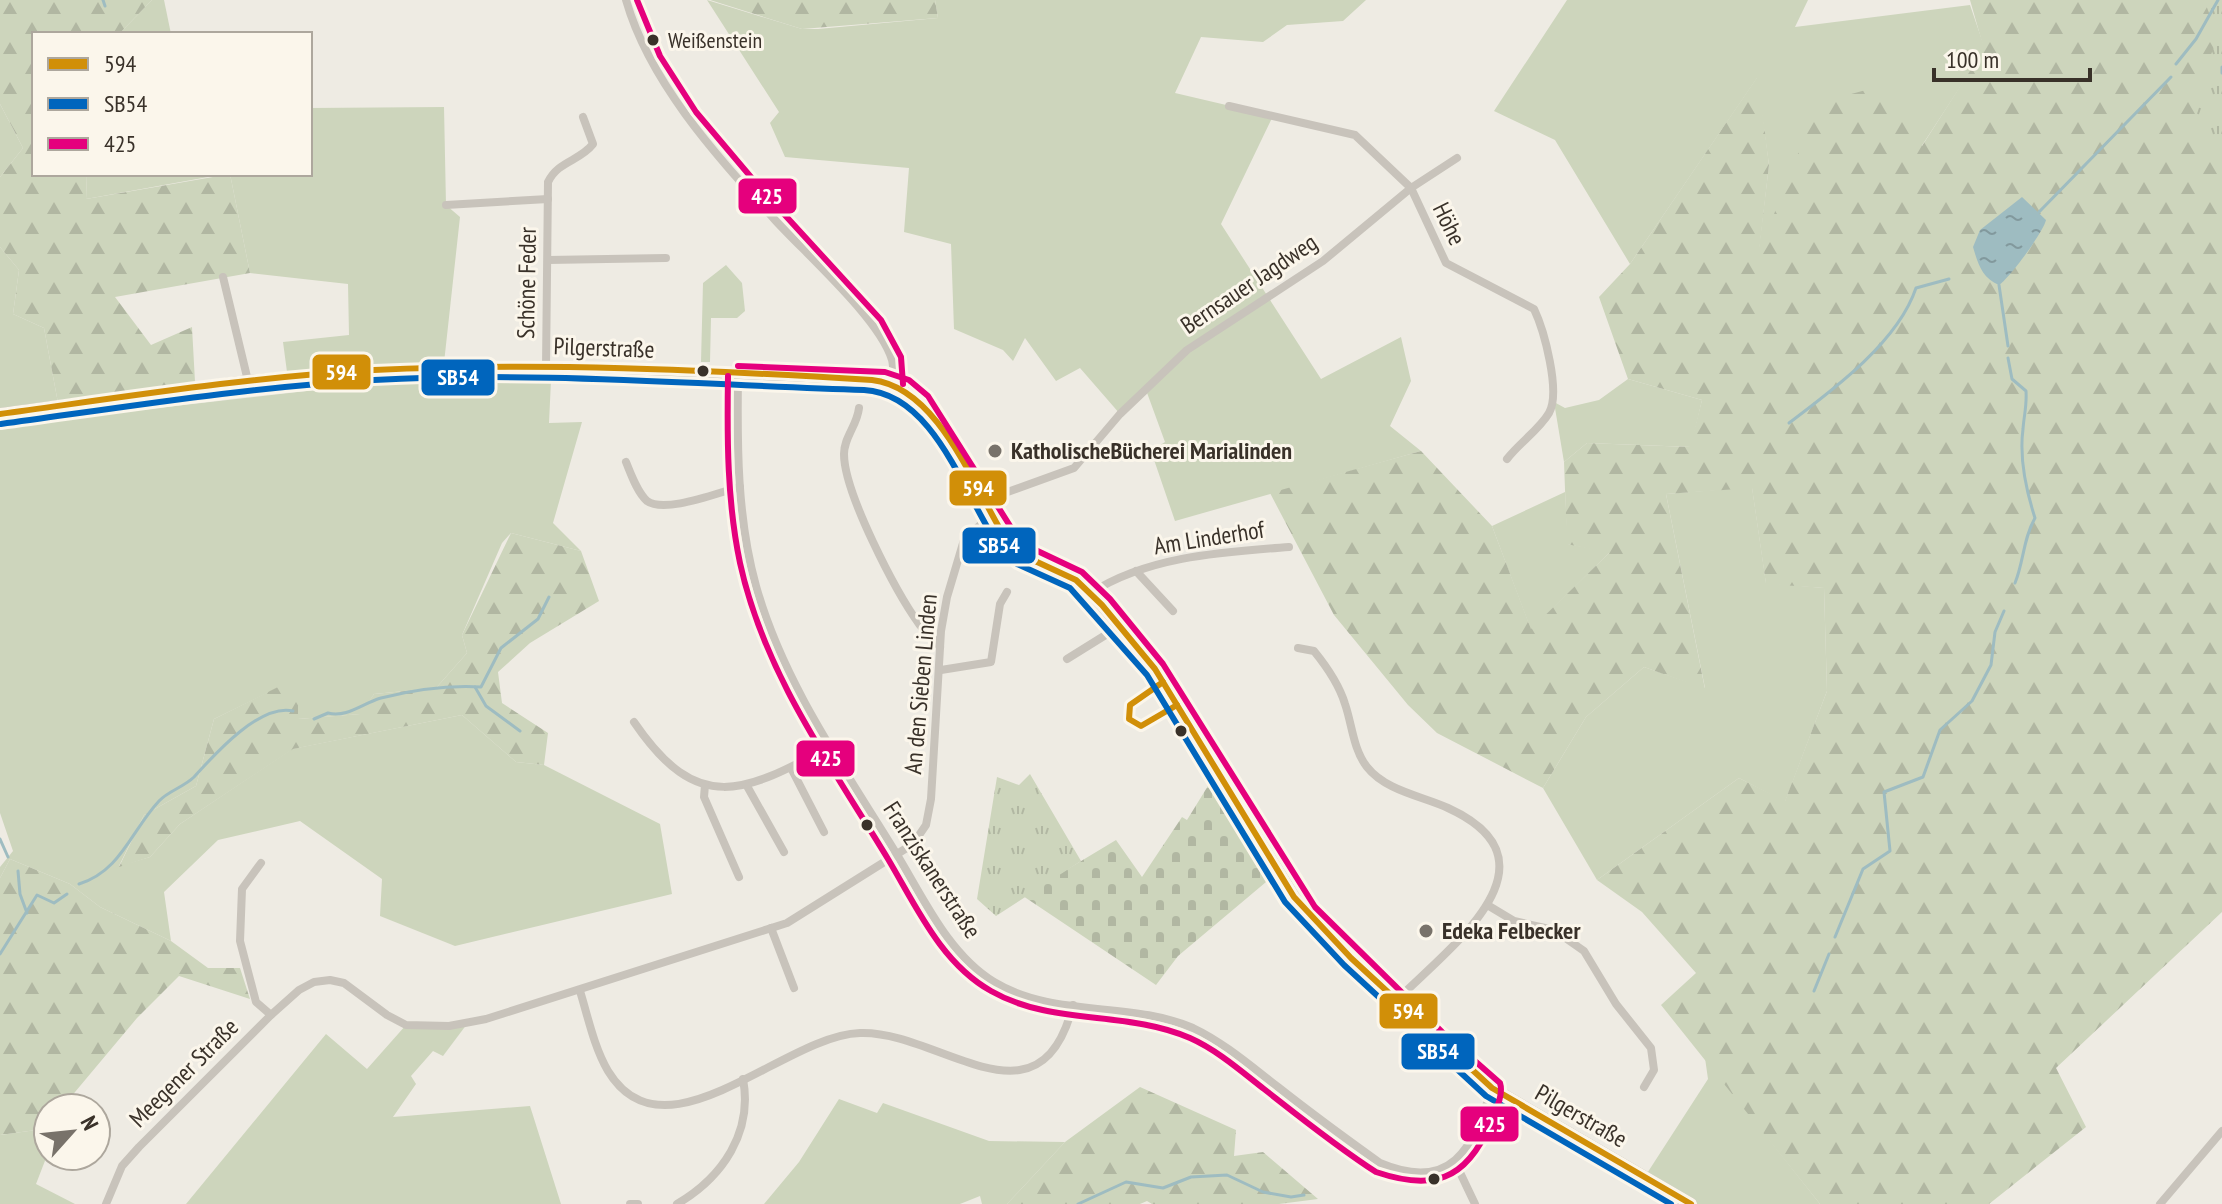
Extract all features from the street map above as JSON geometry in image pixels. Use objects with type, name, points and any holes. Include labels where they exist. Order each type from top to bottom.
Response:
[{"type":"main road","name":"Pilgerstraße","points":[[0,414],[248,381],[402,369],[546,368],[893,384],[913,396],[926,410],[1013,549],[1059,570],[1091,593],[1155,669],[1294,897],[1396,1001],[1492,1088],[1691,1204]]},
{"type":"street","points":[[626,0],[646,49],[697,128],[873,329],[892,359],[893,384]]},
{"type":"street","name":"Höhe","points":[[1229,106],[1355,135],[1411,188],[1446,263],[1454,270],[1518,298],[1534,309],[1554,402],[1543,421],[1507,459]]},
{"type":"street","name":"Schöne Feder","points":[[546,368],[548,199],[552,173],[593,144],[583,117]]},
{"type":"street","name":"Bernsauer Jagdweg","points":[[987,511],[1002,494],[1062,474],[1079,461],[1120,414],[1187,350],[1323,261],[1411,188],[1457,158]]},
{"type":"street","name":"Schöne Feder","points":[[446,205],[548,199]]},
{"type":"street","points":[[548,260],[666,258]]},
{"type":"street","points":[[223,277],[248,381]]},
{"type":"street","name":"Franziskanerstraße","points":[[738,376],[740,487],[747,548],[781,655],[831,746],[949,939],[975,968],[996,983],[1021,994],[1145,1016],[1193,1028],[1391,1167],[1422,1173],[1455,1162]]},
{"type":"street","points":[[859,408],[857,425],[846,442],[844,453],[851,489],[912,612],[941,647]]},
{"type":"street","points":[[626,462],[641,493],[657,505],[670,506],[740,487]]},
{"type":"street","name":"An den Sieben Linden","points":[[896,853],[913,844],[926,825],[947,597],[964,540],[987,511]]},
{"type":"street","name":"Am Linderhof","points":[[1091,593],[1136,571],[1225,553],[1289,547]]},
{"type":"street","name":"Am Linderhof","points":[[1136,571],[1173,611]]},
{"type":"street","points":[[941,670],[991,662],[1000,604],[1007,592]]},
{"type":"street","points":[[1067,659],[1120,626]]},
{"type":"street","points":[[1298,648],[1314,651],[1333,677],[1367,768],[1398,789],[1462,815],[1494,844],[1500,858],[1500,878],[1489,906],[1396,1001]]},
{"type":"street","points":[[634,722],[654,751],[669,765],[705,785],[747,786],[791,768],[831,746]]},
{"type":"street","points":[[791,768],[824,832]]},
{"type":"street","points":[[705,785],[704,797],[739,877]]},
{"type":"street","points":[[747,786],[784,852]]},
{"type":"street","name":"Meegener Straße","points":[[106,1204],[122,1166],[139,1147],[299,990],[322,980],[344,983],[398,1022],[418,1027],[467,1024],[580,991],[771,928],[812,910],[896,853]]},
{"type":"street","name":"Meegener Straße","points":[[261,863],[242,889],[240,941],[256,1002],[271,1015]]},
{"type":"street","points":[[1489,906],[1514,921],[1554,930],[1584,951],[1616,1004],[1651,1048],[1654,1070],[1644,1087]]},
{"type":"street","points":[[771,928],[794,988]]},
{"type":"street","points":[[580,991],[608,1071],[636,1098],[666,1107],[684,1105],[743,1079],[814,1041],[863,1032],[905,1041],[999,1073],[1021,1072],[1046,1056],[1064,1035],[1073,1005]]},
{"type":"street","points":[[677,1204],[706,1184],[738,1138],[747,1101],[743,1079]]},
{"type":"street","points":[[1475,1204],[1455,1162],[1476,1135],[1492,1088]]},
{"type":"street","points":[[2160,1204],[2222,1131]]},
{"type":"street","points":[[630,1204],[638,1204]]},
{"type":"green space","points":[[0,0],[152,0],[121,32],[32,32],[32,176],[87,176],[86,199],[230,176],[250,273],[115,297],[151,345],[192,327],[195,382],[58,403],[44,328],[13,314],[19,270],[0,247],[0,177],[23,148],[0,104]]},
{"type":"green space","points":[[152,0],[164,0],[171,32],[121,32]]},
{"type":"green space","points":[[707,0],[802,29],[818,29],[938,18],[935,0],[1366,0],[1343,21],[1287,25],[1263,42],[1201,37],[1175,93],[1273,116],[1221,224],[1321,379],[1401,337],[1411,381],[1390,426],[1421,451],[1175,521],[1151,451],[1165,442],[1146,390],[1120,414],[1080,368],[1056,381],[1025,338],[1013,361],[1003,350],[954,329],[951,244],[904,232],[909,168],[785,157],[770,123],[779,112]]},
{"type":"green space","points":[[710,0],[935,0],[938,18],[802,29]]},
{"type":"green space","points":[[1567,0],[1808,0],[1795,27],[1970,5],[1985,49],[1921,147],[1758,256],[1769,165],[1757,78],[1630,264],[1555,140],[1494,111]]},
{"type":"green space","points":[[1970,0],[2222,0],[2222,912],[2056,1068],[2086,1127],[1989,1204],[1820,1204],[1661,1005],[1696,973],[1642,912],[1597,880],[1739,778],[1785,801],[1827,691],[1824,588],[1766,584],[1752,488],[1666,494],[1705,689],[1644,667],[1586,717],[1543,788],[1437,733],[1408,705],[1334,615],[1270,493],[1421,451],[1492,526],[1531,629],[1609,553],[1567,544],[1564,462],[1587,443],[1690,447],[1702,400],[1628,379],[1599,297],[1630,264],[1758,76],[1769,165],[1759,252],[1818,103],[1877,87],[1922,146],[1984,49]]},
{"type":"green space","points":[[2204,0],[2222,0],[2222,157],[2199,129],[2196,115],[2200,85],[2218,36]]},
{"type":"green space","points":[[0,104],[23,148],[0,177]]},
{"type":"green space","points":[[444,107],[446,205],[460,217],[444,363],[287,372],[283,342],[349,335],[348,284],[250,273],[230,176],[312,176],[312,108]]},
{"type":"green space","points":[[87,176],[214,176],[86,199]]},
{"type":"green space","points":[[0,247],[19,270],[13,314],[44,328],[58,403],[0,408]]},
{"type":"green space","points":[[726,265],[742,283],[745,311],[737,318],[711,318],[710,362],[701,362],[703,283]]},
{"type":"green space","points":[[491,379],[551,380],[549,423],[582,422],[553,523],[581,551],[511,533],[502,543],[462,635],[467,653],[436,688],[374,694],[361,714],[298,719],[298,678],[214,719],[196,786],[144,815],[119,866],[150,857],[180,824],[292,749],[462,715],[516,762],[544,765],[660,824],[672,894],[455,946],[380,916],[382,879],[300,821],[218,840],[164,892],[171,941],[100,907],[70,884],[10,859],[0,878],[0,867],[13,851],[0,813],[0,426],[350,386]]},
{"type":"green space","points":[[1628,379],[1702,400],[1691,447],[1587,443],[1564,462],[1554,402],[1565,408],[1599,400]]},
{"type":"green space","points":[[1752,487],[1766,583],[1824,588],[1827,691],[1785,802],[1739,778],[1597,880],[1543,788],[1586,717],[1644,667],[1705,688],[1666,494]]},
{"type":"green space","points":[[1565,492],[1568,544],[1610,552],[1531,630],[1492,526]]},
{"type":"green space","points":[[511,533],[581,551],[599,601],[530,643],[498,672],[502,703],[548,733],[544,765],[516,762],[462,715],[293,749],[180,824],[150,857],[119,867],[144,815],[196,786],[214,719],[298,677],[298,719],[360,714],[374,694],[436,688],[467,653],[462,635]]},
{"type":"green space","points":[[1030,774],[1081,861],[996,916],[977,899],[997,777],[1019,785]]},
{"type":"green space","points":[[1211,781],[1272,877],[1178,956],[1156,985],[1023,896],[1116,840],[1142,877],[1182,817],[1187,820]]},
{"type":"green space","points":[[10,859],[70,884],[100,907],[171,941],[208,968],[240,968],[250,999],[179,976],[137,1018],[75,1092],[32,1092],[32,1131],[0,1135],[0,878]]},
{"type":"green space","points":[[467,1024],[443,1056],[433,1051],[411,1076],[416,1084],[393,1117],[530,1106],[561,1204],[186,1204],[326,1034],[367,1069],[406,1025]]},
{"type":"green space","points":[[1705,1058],[1820,1204],[1691,1204],[1644,1178],[1708,1079]]},
{"type":"green space","points":[[1140,1087],[1236,1130],[1234,1156],[1263,1152],[1318,1199],[1279,1204],[1152,1204],[1147,1201],[1140,1204],[1007,1204],[1065,1142]]},
{"type":"green space","points":[[839,1099],[877,1113],[883,1103],[989,1141],[1065,1142],[1007,1204],[982,1204],[980,1196],[960,1204],[764,1204],[799,1162]]},
{"type":"green space","points":[[32,1131],[32,1172],[41,1172],[36,1184],[75,1204],[0,1204],[0,1135]]},
{"type":"water","points":[[2022,197],[2046,220],[2026,254],[1999,285],[1985,274],[1973,247],[1980,230]]},
{"type":"waterway","points":[[103,0],[105,6]]},
{"type":"waterway","points":[[2176,64],[2196,39],[2218,0]]},
{"type":"waterway","points":[[2222,67],[2222,73]]},
{"type":"waterway","points":[[2039,212],[2171,77]]},
{"type":"waterway","points":[[1789,423],[1844,380],[1880,346],[1907,308],[1916,288],[1949,279]]},
{"type":"waterway","points":[[1999,285],[2008,346]]},
{"type":"waterway","points":[[2008,358],[2012,379],[2026,391],[2023,463],[2035,518],[2015,583]]},
{"type":"waterway","points":[[314,719],[328,713],[348,712],[381,698],[405,693],[443,687],[481,687],[501,648],[538,619],[549,597]]},
{"type":"waterway","points":[[1835,937],[1863,869],[1890,851],[1884,792],[1923,777],[1940,730],[1972,701],[1991,665],[1995,632],[2004,611]]},
{"type":"waterway","points":[[475,687],[486,706],[520,731]]},
{"type":"waterway","points":[[79,884],[105,870],[159,801],[190,780],[225,744],[266,715],[293,711]]},
{"type":"waterway","points":[[0,839],[8,857]]},
{"type":"waterway","points":[[18,871],[20,894],[27,913]]},
{"type":"waterway","points":[[0,954],[37,895],[54,903],[67,894]]},
{"type":"waterway","points":[[1814,991],[1829,954]]},
{"type":"waterway","points":[[1078,1204],[1126,1182],[1163,1188],[1191,1177],[1227,1175],[1263,1192],[1291,1197],[1304,1195]]},
{"type":"transit line","name":"425","points":[[637,0],[660,56],[696,112],[761,189],[881,320],[901,357],[903,384]]},
{"type":"transit line","name":"425","points":[[728,376],[732,516],[740,563],[765,642],[822,753],[931,932],[958,965],[991,991],[1014,1002],[1064,1014],[1166,1029],[1190,1038],[1228,1061],[1376,1172],[1414,1181],[1430,1180],[1458,1169],[1470,1158],[1490,1124],[1500,1098],[1500,1083],[1442,1032],[1315,907],[1163,664],[1110,599],[1082,572],[1027,546],[1017,537],[928,396],[909,380],[885,372],[738,366]]},
{"type":"transit line","name":"594","points":[[0,414],[280,377],[436,368],[686,370],[872,380],[896,387],[918,402],[937,422],[969,471],[1009,544],[1022,555],[1076,580],[1102,605],[1155,669],[1294,897],[1351,958],[1492,1088],[1691,1204]]},
{"type":"transit line","name":"SB54","points":[[1,424],[280,387],[435,378],[619,380],[864,390],[889,396],[911,410],[930,429],[1002,551],[1017,564],[1070,588],[1147,675],[1285,902],[1344,965],[1486,1096],[1671,1204]]},
{"type":"transit line","name":"594","points":[[1163,682],[1130,705],[1129,719],[1141,726],[1177,705]]},
{"type":"place","name":"Weißenstein","points":[[653,40]]},
{"type":"place","name":"KatholischeBücherei Marialinden","points":[[995,451]]},
{"type":"place","name":"Edeka Felbecker","points":[[1426,931]]}]
